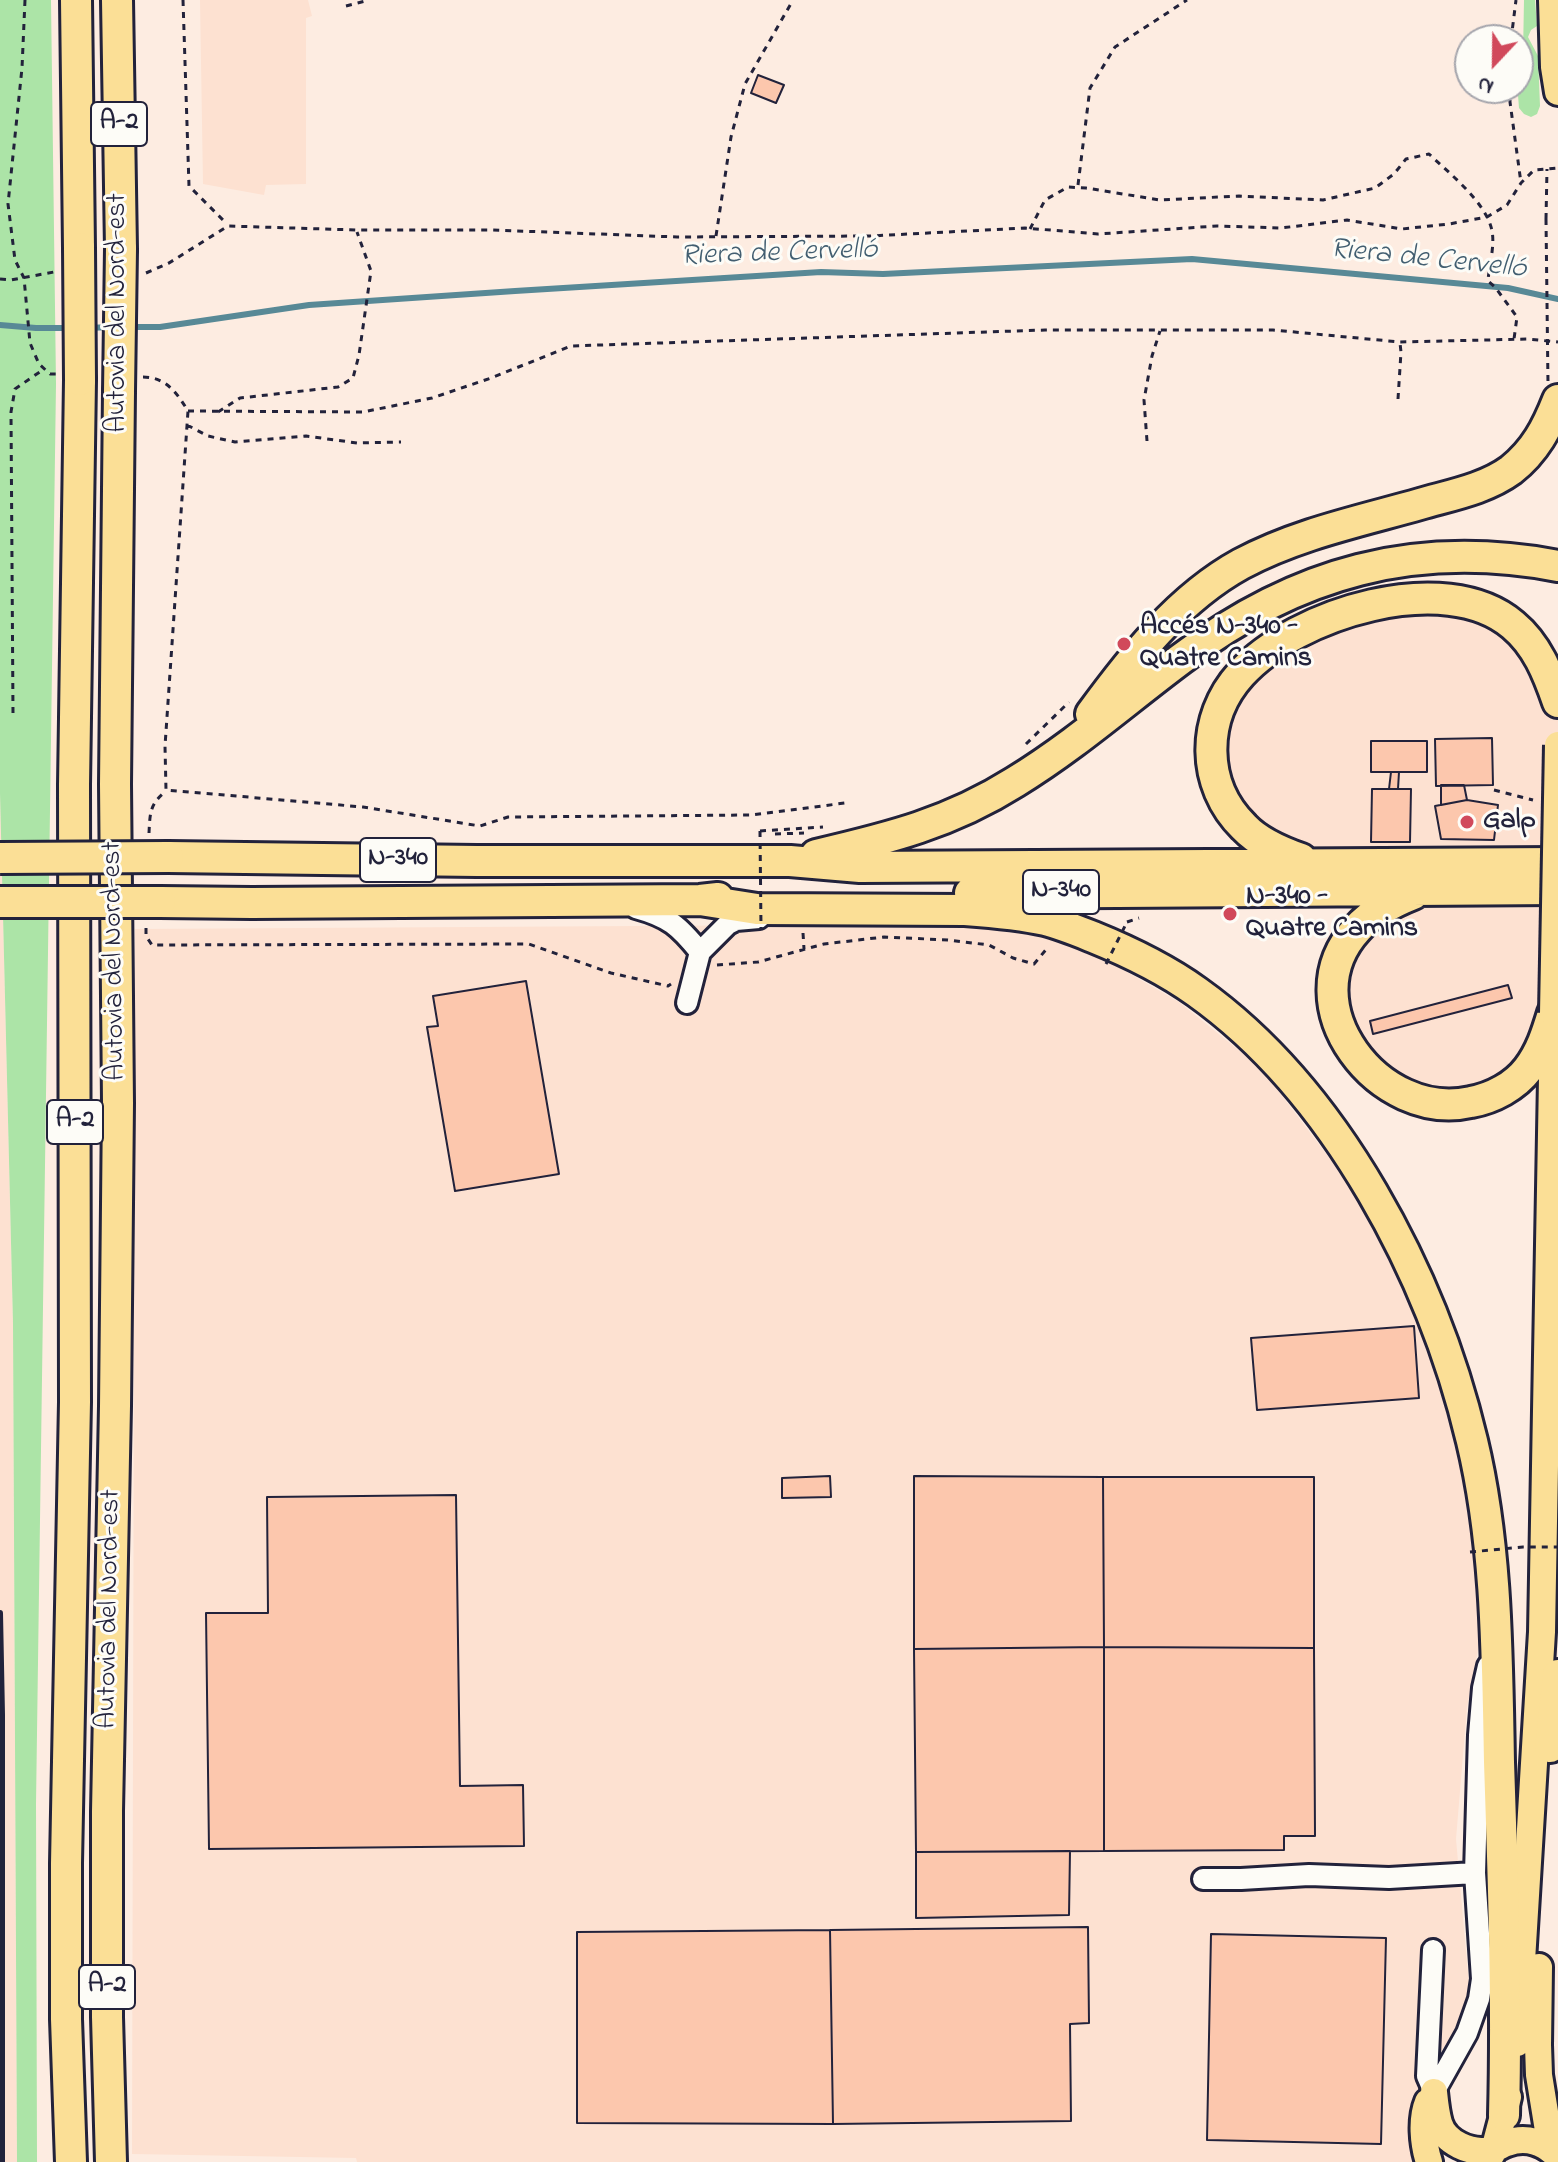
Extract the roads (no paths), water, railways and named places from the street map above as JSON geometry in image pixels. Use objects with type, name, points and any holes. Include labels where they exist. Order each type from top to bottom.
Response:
[{"type":"highway","name":"Autovia del Nord-est","points":[[71,2162],[66,2019],[66,1863],[75,1402],[74,785],[65,377],[79,248],[76,0]]},
{"type":"highway","name":"Autovia del Nord-est","points":[[111,2162],[107,1811],[118,1103],[115,784],[121,249],[117,0]]},
{"type":"highway","points":[[1068,747],[1140,653],[1169,620],[1204,588],[1239,566],[1283,545],[1494,480],[1522,461],[1543,435],[1553,392]]},
{"type":"highway","points":[[790,861],[922,828],[1014,783],[1068,747],[1212,636],[1283,596],[1320,581],[1359,569],[1438,556],[1518,558],[1558,566]]},
{"type":"highway","points":[[1315,864],[1263,843],[1244,828],[1222,797],[1212,767],[1213,727],[1229,690],[1255,660],[1274,647],[1297,633],[1344,614],[1389,602],[1422,598],[1460,601],[1496,613],[1527,638],[1550,677],[1558,702]]},
{"type":"highway","name":"N-340","points":[[0,858],[790,861],[860,867],[1558,863]]},
{"type":"highway","name":"N-340","points":[[0,902],[700,900],[771,894],[1558,889]]},
{"type":"highway","points":[[1423,890],[1397,900],[1371,916],[1355,930],[1338,962],[1334,982],[1337,1016],[1353,1052],[1363,1066],[1387,1086],[1423,1101],[1464,1104],[1500,1092],[1526,1072],[1544,1040],[1555,1037]]},
{"type":"highway","points":[[700,900],[757,909],[965,910],[1021,915],[1109,943],[1171,975],[1254,1040],[1292,1080],[1330,1128],[1379,1203],[1417,1275],[1450,1361],[1473,1442],[1483,1497],[1496,1635],[1506,2019],[1504,2115]]},
{"type":"highway","points":[[1550,1747],[1558,1675]]},
{"type":"main road","points":[[1552,0],[1558,92]]},
{"type":"main road","points":[[1480,2156],[1504,2115],[1514,2074],[1542,1632],[1558,745]]},
{"type":"main road","points":[[1542,1632],[1550,1747],[1542,1885],[1538,2045],[1541,2090],[1556,2151]]},
{"type":"main road","points":[[1434,2092],[1439,2124],[1444,2133],[1480,2156]]},
{"type":"main road","points":[[1429,2162],[1425,2150],[1424,2112],[1434,2092]]},
{"type":"main road","points":[[1480,2156],[1519,2139],[1539,2142],[1556,2151]]},
{"type":"street","points":[[611,900],[659,914],[671,921],[682,929],[698,959]]},
{"type":"street","points":[[687,1003],[698,959],[728,924],[736,920],[834,917],[890,909]]},
{"type":"street","points":[[1434,2092],[1467,2033],[1479,1999],[1482,1979],[1475,1873],[1479,1735],[1483,1688],[1496,1635]]},
{"type":"street","points":[[1203,1879],[1309,1875],[1389,1878],[1475,1873]]},
{"type":"street","points":[[1433,1950],[1427,2076],[1434,2092]]},
{"type":"waterway","name":"Riera de Cervelló","points":[[127,327],[160,327],[309,305],[515,291],[821,272],[883,274],[1192,259],[1508,288],[1558,299]]},
{"type":"waterway","name":"Riera de Cervelló","points":[[0,325],[72,328]]},
{"type":"waterway","name":"Riera de Cervelló","points":[[87,328],[112,327]]},
{"type":"railway","points":[[0,1613],[2,2162]]},
{"type":"place","name":"Accés N-340 - Quatre Camins","points":[[1124,644]]},
{"type":"place","name":"Galp","points":[[1467,822]]},
{"type":"place","name":"N-340 - Quatre Camins","points":[[1230,914]]}]
